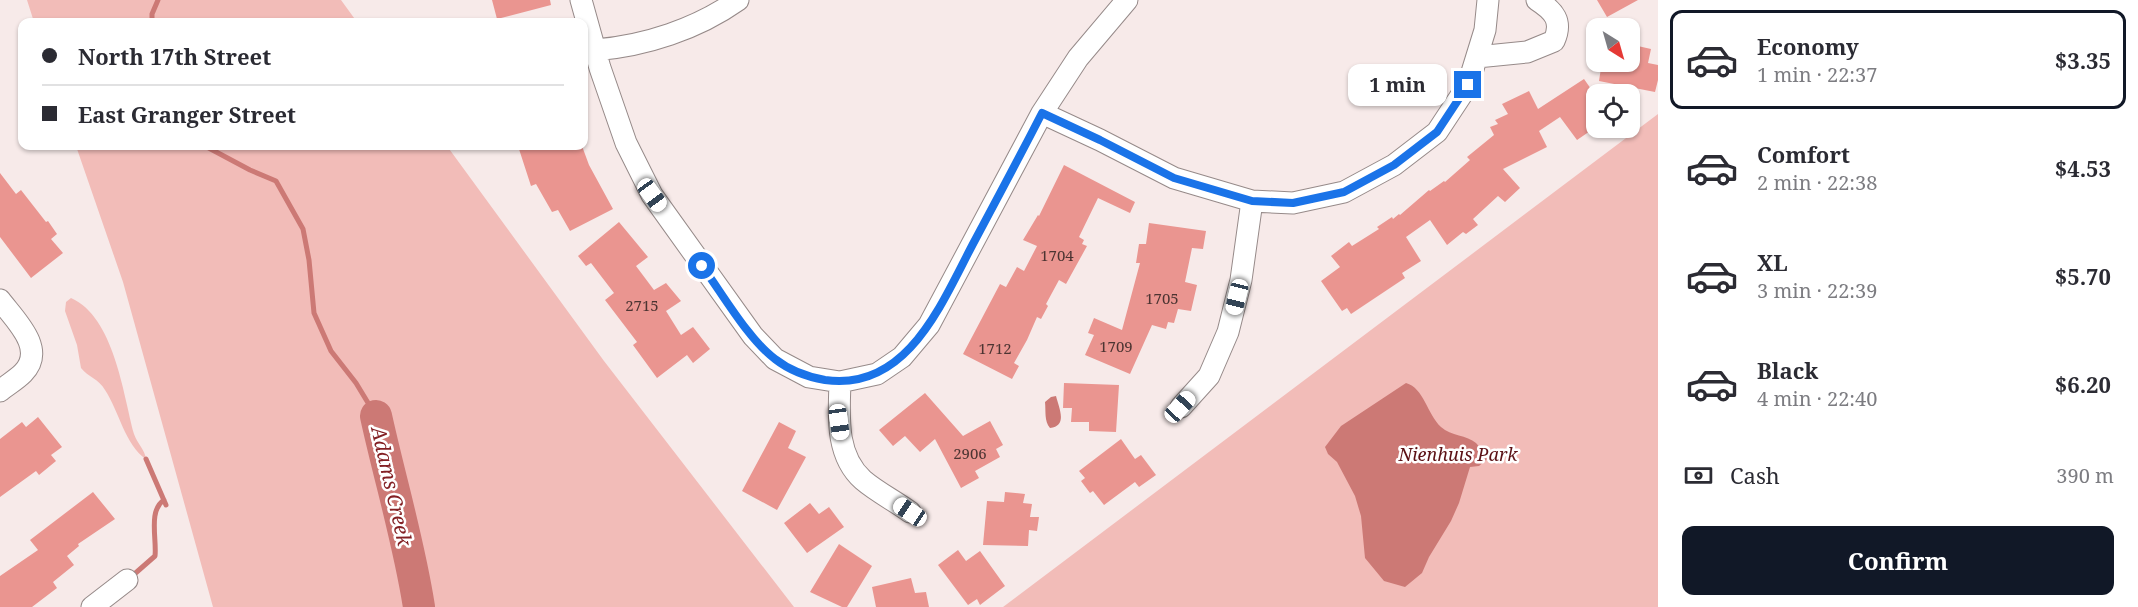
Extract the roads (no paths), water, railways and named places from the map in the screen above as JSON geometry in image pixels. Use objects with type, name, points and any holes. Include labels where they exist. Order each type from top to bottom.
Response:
[{"type":"street","points":[[581,0],[586,18]]},
{"type":"street","points":[[595,50],[626,47],[672,33],[716,15],[738,0]]},
{"type":"street","points":[[588,25],[626,143],[652,195],[753,336],[775,360],[809,377],[840,382],[877,374],[902,357],[929,325],[1042,113],[1078,58],[1126,0]]},
{"type":"street","points":[[1042,113],[1174,178],[1252,201],[1293,203],[1344,192],[1394,165],[1437,132],[1468,85],[1485,30],[1488,0]]},
{"type":"street","points":[[1477,57],[1527,52],[1554,41],[1558,32],[1558,23],[1554,14],[1537,0]]},
{"type":"street","points":[[1180,407],[1209,376],[1228,332],[1241,280],[1252,201]]},
{"type":"street","points":[[0,300],[25,333],[33,355],[22,374],[0,391]]},
{"type":"street","points":[[840,382],[839,422],[843,445],[850,465],[863,479],[910,512]]},
{"type":"street","points":[[92,607],[127,580]]},
{"type":"waterway","name":"Adams Creek","points":[[152,18],[158,0]]},
{"type":"waterway","name":"Adams Creek","points":[[212,150],[276,181],[303,229],[309,260],[314,313],[331,351],[356,383],[376,416]]},
{"type":"waterway","name":"Adams Creek","points":[[376,416],[405,535],[419,607]]},
{"type":"waterway","points":[[146,459],[166,505]]},
{"type":"waterway","points":[[131,577],[155,556],[156,511],[164,500]]},
{"type":"park label","name":"Nienhuis Park","points":[[1458,454]]}]
